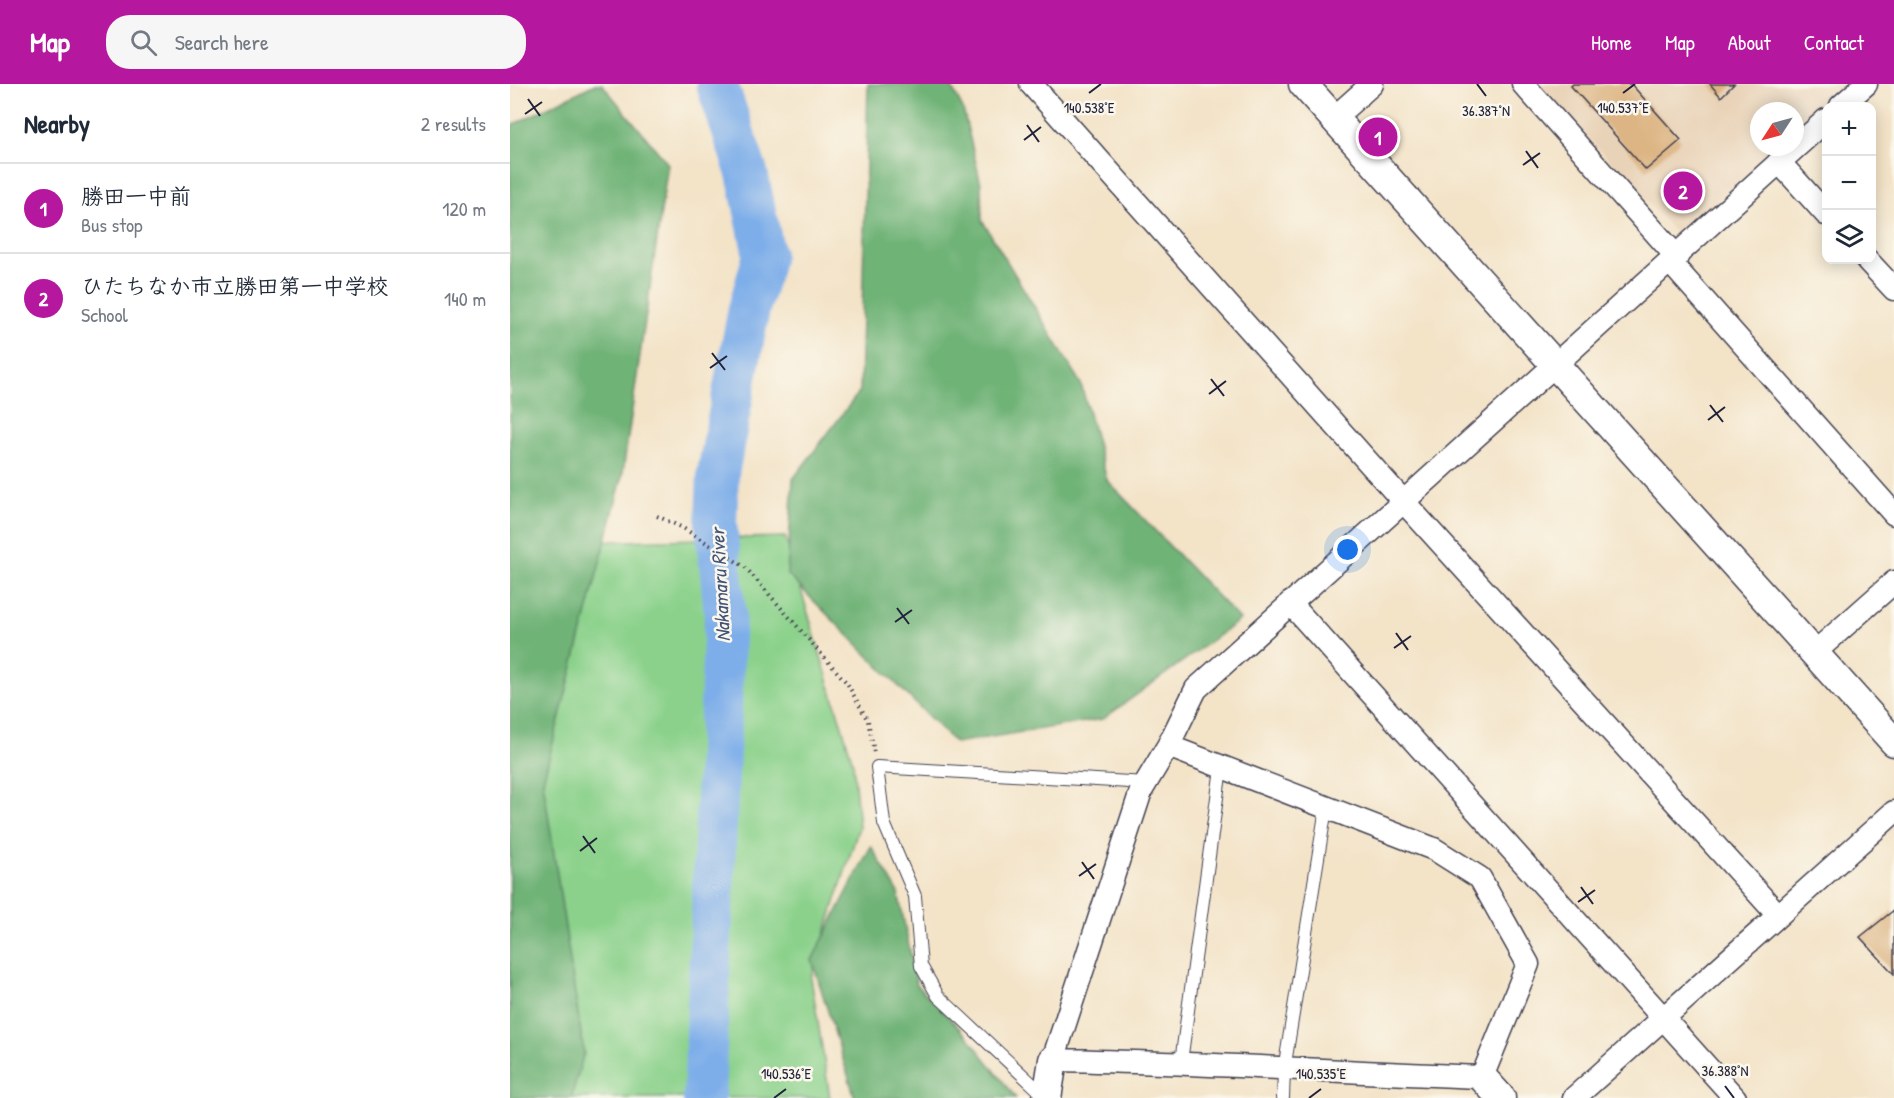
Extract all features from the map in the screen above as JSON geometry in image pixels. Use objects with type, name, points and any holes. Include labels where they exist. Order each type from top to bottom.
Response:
[{"type":"street","points":[[1031,84],[1403,501],[1778,915]]},
{"type":"street","points":[[1303,84],[1894,742]]},
{"type":"street","points":[[1334,118],[1372,84]]},
{"type":"street","points":[[1523,84],[1894,514]]},
{"type":"street","points":[[1846,102],[1866,84]]},
{"type":"street","points":[[1047,1098],[1053,1060],[1117,858],[1146,783],[1168,746],[1196,689],[1822,124]]},
{"type":"street","points":[[1779,162],[1823,210]]},
{"type":"street","points":[[1871,264],[1894,289]]},
{"type":"street","points":[[1814,653],[1894,582]]},
{"type":"street","points":[[1290,603],[1735,1098]]},
{"type":"street","points":[[1053,1060],[1181,1062],[1492,1088],[1528,964],[1480,878],[1434,849],[1168,746]]},
{"type":"street","points":[[1574,1098],[1894,812]]},
{"type":"lane","points":[[1047,1098],[938,996],[921,966],[915,896],[884,823],[877,767],[1146,783]]},
{"type":"lane","points":[[1181,1062],[1221,768]]},
{"type":"lane","points":[[1283,1098],[1284,1070],[1326,808]]},
{"type":"path","points":[[657,516],[683,528],[745,567],[847,683],[868,721],[877,767]]},
{"type":"shaded area","points":[[1539,84],[1850,84],[1829,102],[1822,102],[1822,108],[1804,124],[1804,102],[1750,102],[1750,156],[1768,156],[1678,236]]},
{"type":"green space","points":[[595,84],[602,84],[668,164],[622,478],[543,781],[584,1053],[571,1098],[510,1098],[510,126]]},
{"type":"green space","points":[[868,84],[950,84],[963,109],[981,184],[982,220],[1081,384],[1107,480],[1240,620],[1103,719],[955,743],[787,574],[793,479],[860,391]]},
{"type":"green space","points":[[785,537],[853,763],[859,827],[811,978],[830,1098],[510,1098],[510,843],[582,542]]},
{"type":"green space","points":[[871,846],[898,892],[917,985],[969,1038],[1016,1098],[855,1098],[812,960]]},
{"type":"building","points":[[1573,84],[1631,84],[1681,140],[1646,170],[1571,86]]},
{"type":"building","points":[[1710,84],[1734,84],[1721,97]]},
{"type":"building","points":[[1894,910],[1894,974],[1860,937]]},
{"type":"waterway","name":"Nakamaru River","points":[[704,1098],[725,614],[716,523],[718,473],[749,309],[764,255],[747,173],[717,84]]},
{"type":"place","name":"勝田一中前","points":[[1378,137]]},
{"type":"place","name":"ひたちなか市立勝田第一中学校","points":[[1683,191]]}]
